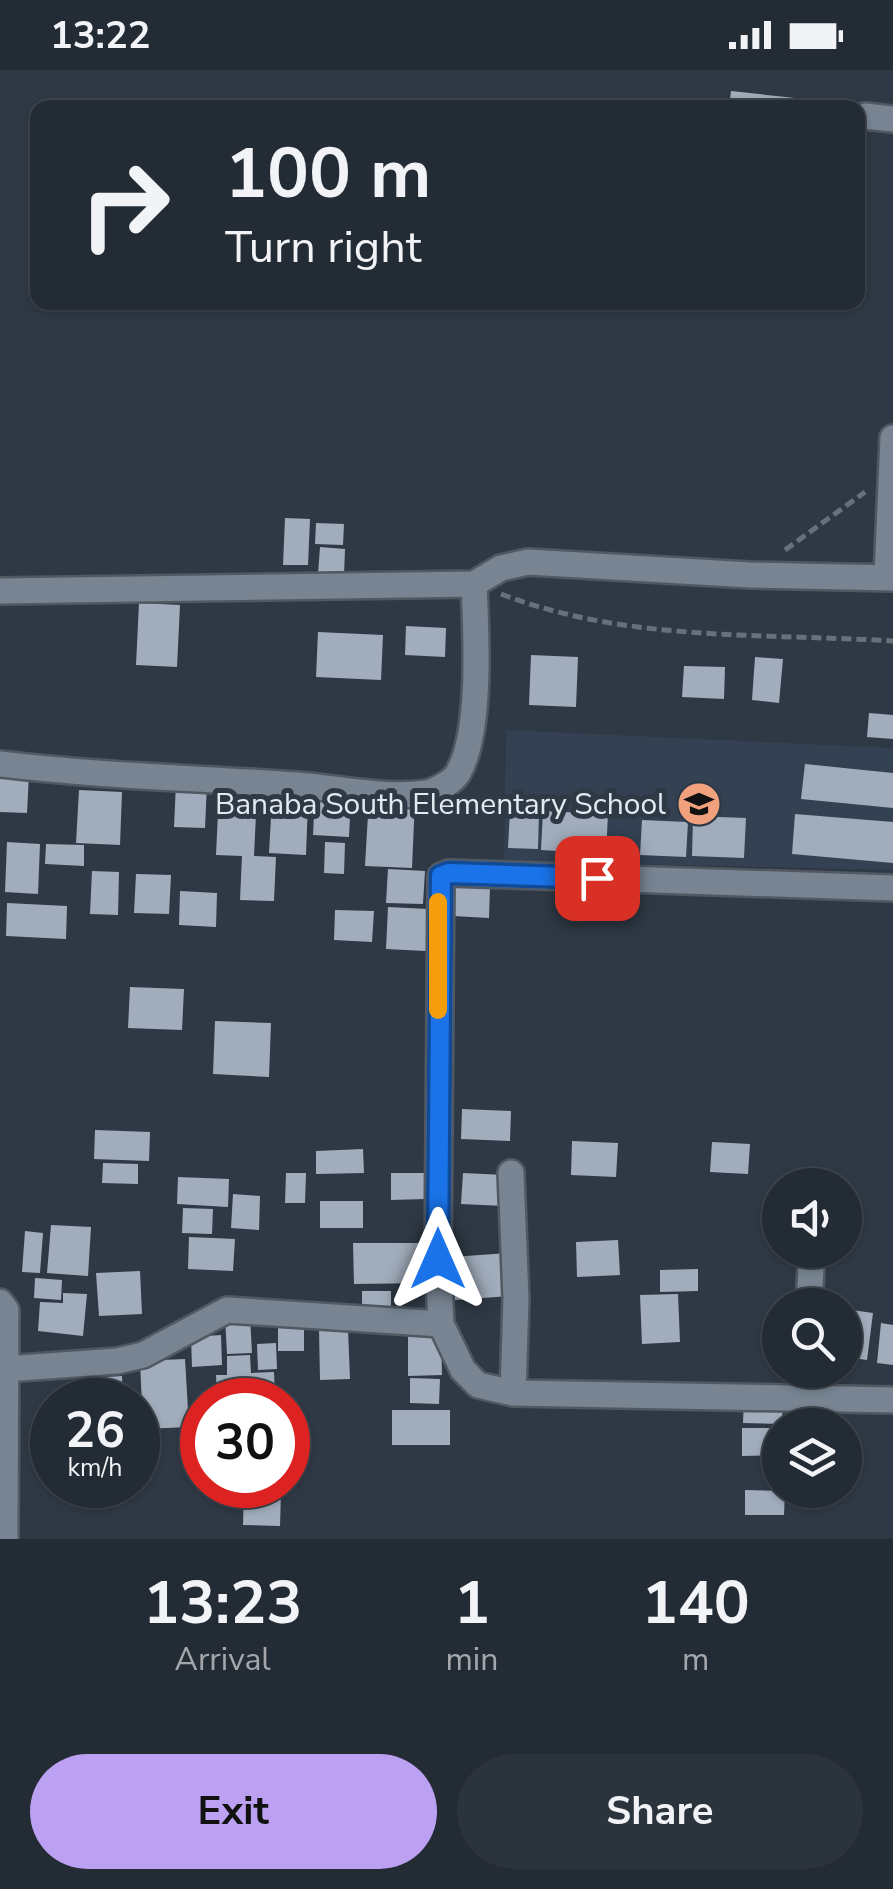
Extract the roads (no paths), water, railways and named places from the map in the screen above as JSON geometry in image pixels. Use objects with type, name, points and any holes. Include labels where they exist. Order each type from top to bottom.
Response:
[{"type":"street","points":[[865,116],[893,118]]},
{"type":"street","points":[[0,591],[474,584],[501,568],[528,562],[750,575],[890,577],[893,438]]},
{"type":"street","points":[[0,764],[95,775],[297,785],[390,794],[431,792],[457,776],[466,749],[477,679],[474,584]]},
{"type":"street","points":[[893,888],[441,876],[438,1259],[441,1324],[463,1370],[478,1385],[513,1392],[893,1400]]},
{"type":"street","points":[[512,1173],[516,1299],[513,1392]]},
{"type":"street","points":[[0,1302],[6,1310],[5,1539]]},
{"type":"street","points":[[6,1369],[143,1356],[227,1310],[441,1324]]},
{"type":"street","points":[[804,1396],[805,1388]]},
{"type":"place","name":"Banaba South Elementary School","points":[[699,804]]}]
